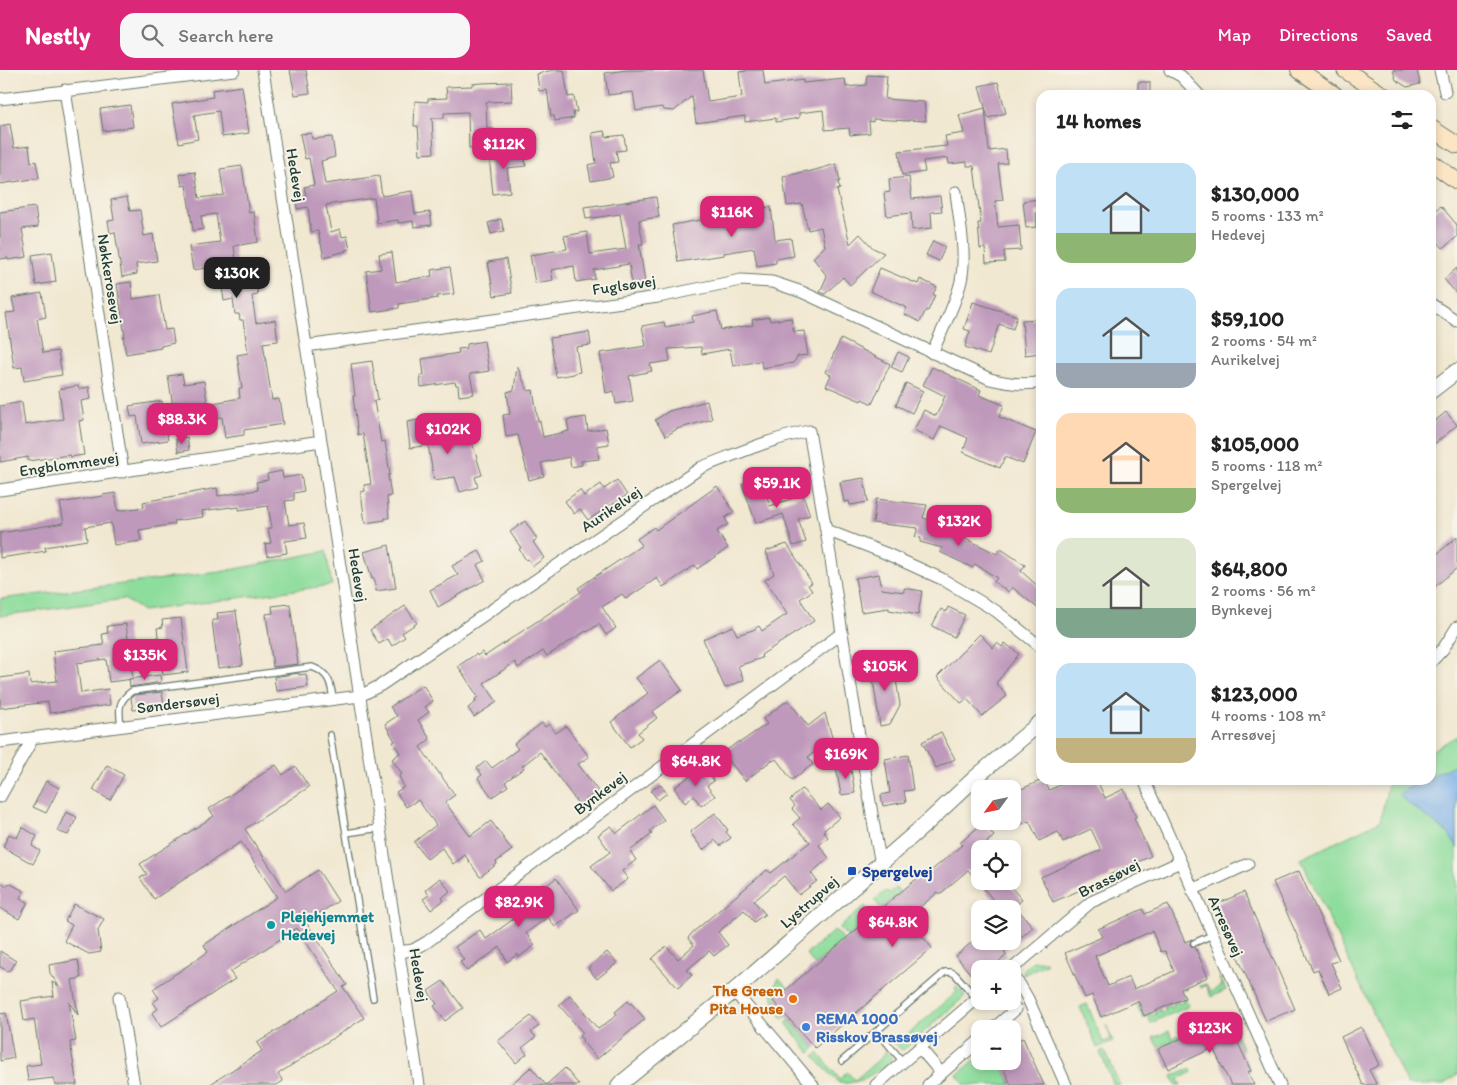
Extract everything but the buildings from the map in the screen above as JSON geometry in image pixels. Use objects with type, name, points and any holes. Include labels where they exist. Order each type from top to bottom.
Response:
[{"type":"main road","points":[[1299,70],[1328,90]]},
{"type":"main road","points":[[1345,70],[1375,90]]},
{"type":"main road","points":[[1436,131],[1457,145]]},
{"type":"main road","points":[[1436,166],[1457,181]]},
{"type":"street","points":[[0,99],[234,70]]},
{"type":"street","name":"Hedevej","points":[[263,70],[419,1085]]},
{"type":"street","points":[[1170,70],[1181,76],[1194,90]]},
{"type":"street","points":[[1440,70],[1445,92]]},
{"type":"street","name":"Nøkkerosevej","points":[[65,90],[123,472]]},
{"type":"street","points":[[932,353],[954,302],[961,280],[963,255],[956,192]]},
{"type":"street","name":"Fuglsøvej","points":[[306,346],[658,296],[741,280],[772,282],[802,292],[990,379],[1004,382],[1036,382]]},
{"type":"street","points":[[1436,307],[1457,321]]},
{"type":"street","points":[[1436,388],[1456,374]]},
{"type":"street","name":"Aurikelvej","points":[[360,696],[390,679],[702,467],[753,446],[783,436],[809,431],[826,530]]},
{"type":"street","name":"Engblommevej","points":[[0,490],[321,441]]},
{"type":"street","points":[[826,530],[877,844],[882,863]]},
{"type":"street","points":[[826,530],[885,553],[942,579],[996,612],[1036,643]]},
{"type":"street","points":[[1436,657],[1457,627]]},
{"type":"street","name":"Bynkevej","points":[[398,952],[413,950],[427,942],[842,633]]},
{"type":"street","name":"Søndersøvej","points":[[0,742],[360,696]]},
{"type":"street","name":"Lystrupvej","points":[[619,1085],[734,991],[1036,726]]},
{"type":"street","points":[[0,797],[33,738]]},
{"type":"street","name":"Arresøvej","points":[[1146,785],[1280,1085]]},
{"type":"street","name":"Brassøvej","points":[[1021,961],[1091,902],[1180,862]]},
{"type":"street","points":[[1192,890],[1248,864]]},
{"type":"street","points":[[1021,987],[1066,1085]]},
{"type":"street","points":[[734,991],[814,1085]]},
{"type":"street","points":[[119,997],[134,1085]]},
{"type":"street","points":[[876,1085],[971,1005]]},
{"type":"street","points":[[1003,1020],[1015,1010]]},
{"type":"street","points":[[920,1048],[941,1073]]},
{"type":"street","points":[[928,1085],[971,1048]]},
{"type":"lane","points":[[121,727],[120,703],[132,691],[312,667],[320,670],[328,677],[334,700]]},
{"type":"lane","points":[[330,735],[373,998]]},
{"type":"lane","points":[[346,833],[380,828]]},
{"type":"lane","points":[[1194,944],[1212,935]]},
{"type":"lane","points":[[842,1061],[947,972],[954,974],[971,990]]},
{"type":"lane","points":[[877,1031],[903,1062]]},
{"type":"green space","points":[[326,551],[332,585],[143,611],[124,599],[0,616],[0,599],[220,572]]},
{"type":"green space","points":[[1457,736],[1457,1075],[1443,1085],[1407,1085],[1301,859],[1380,821],[1388,785],[1436,785],[1436,748]]},
{"type":"green space","points":[[896,888],[900,893],[881,908],[874,900],[886,891],[889,894]]},
{"type":"green space","points":[[865,906],[873,916],[848,937],[839,928]]},
{"type":"green space","points":[[835,930],[844,941],[815,965],[806,954]]},
{"type":"green space","points":[[1034,961],[1046,961],[1047,963],[1023,975],[1026,966]]},
{"type":"green space","points":[[779,978],[788,988],[787,1016],[783,1019],[773,999],[774,989]]},
{"type":"green space","points":[[1219,978],[1226,990],[1211,997],[1206,985],[1201,988],[1200,986],[1206,984],[1210,992],[1222,986]]},
{"type":"green space","points":[[956,986],[964,994],[964,997],[903,1050],[900,1049],[894,1041],[896,1040],[898,1043],[957,992]]},
{"type":"green space","points":[[1185,997],[1189,1006],[1151,1023],[1148,1016],[1143,1018],[1137,1005],[1139,1004],[1144,1015],[1150,1013],[1152,1016],[1159,1009],[1161,1012],[1165,1011],[1164,1007],[1168,1005],[1170,1008],[1174,1007],[1173,1003],[1178,1001],[1179,1004],[1184,1002],[1182,999]]},
{"type":"green space","points":[[1087,1004],[1103,1042],[1111,1039],[1106,1025],[1113,1041],[1097,1048],[1080,1007]]},
{"type":"green space","points":[[1206,1014],[1216,1037],[1234,1029],[1243,1049],[1241,1049],[1233,1033],[1215,1041],[1206,1022],[1183,1033],[1179,1026]]},
{"type":"green space","points":[[790,1020],[815,1048],[810,1053],[786,1023]]},
{"type":"green space","points":[[1169,1031],[1172,1038],[1179,1035],[1181,1038],[1158,1047],[1153,1038]]},
{"type":"green space","points":[[1104,1050],[1120,1085],[1114,1085],[1100,1052]]},
{"type":"green space","points":[[885,1051],[891,1057],[891,1060],[868,1077],[847,1083],[839,1083],[814,1057],[818,1053],[840,1079],[847,1072],[855,1080],[885,1054]]},
{"type":"green space","points":[[971,1063],[971,1070],[1004,1070],[1011,1085],[965,1085],[957,1075]]},
{"type":"green space","points":[[1190,1068],[1192,1072],[1178,1079],[1181,1085],[1176,1085],[1172,1076]]},
{"type":"water","points":[[1457,764],[1457,848],[1449,834],[1400,795],[1401,792],[1414,785],[1436,785],[1436,774]]},
{"type":"place","name":"Spergelvej","points":[[852,871]]},
{"type":"place","name":"Plejehjemmet Hedevej","points":[[271,925]]},
{"type":"place","name":"The Green Pita House","points":[[793,999]]},
{"type":"place","name":"REMA 1000 Risskov Brassøvej","points":[[806,1027]]}]
